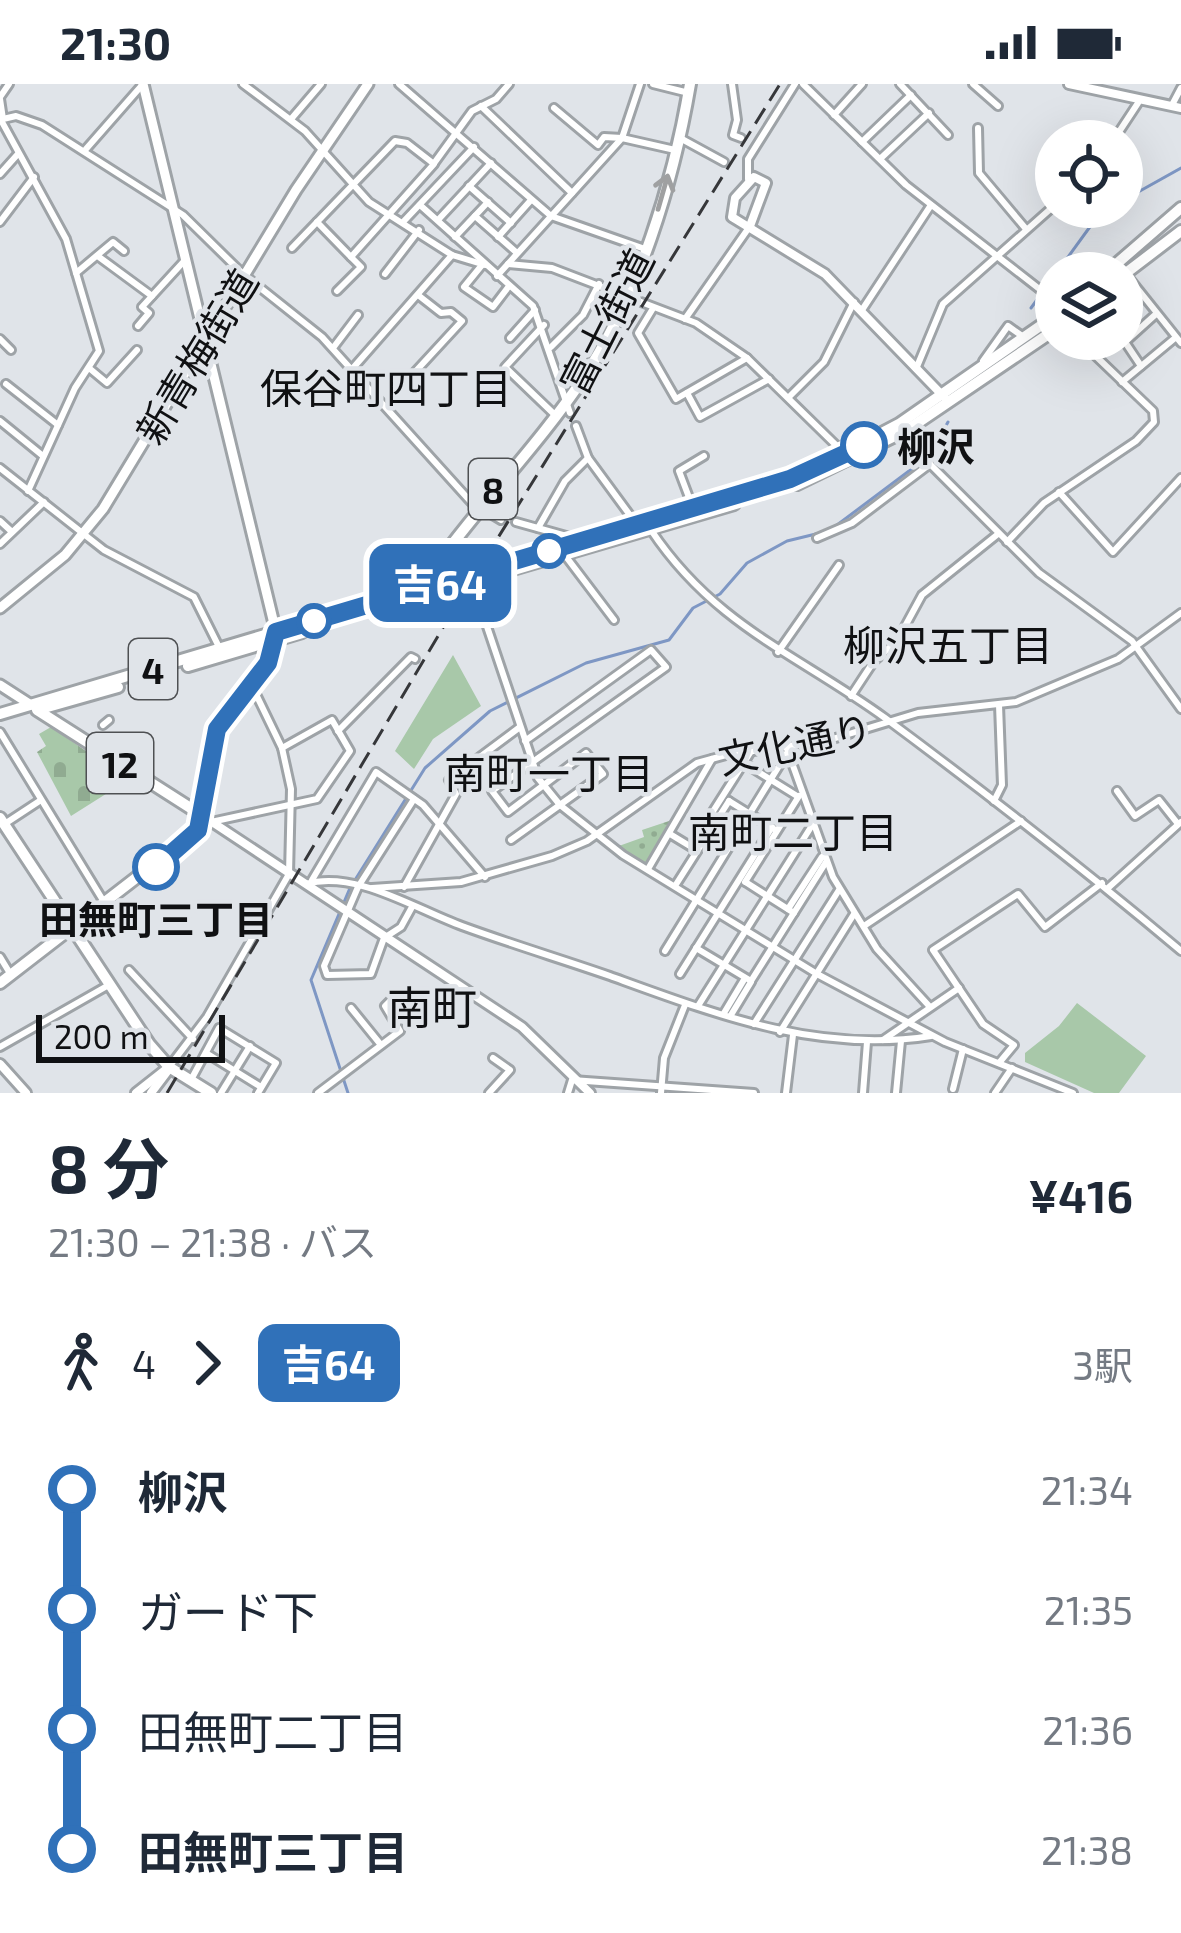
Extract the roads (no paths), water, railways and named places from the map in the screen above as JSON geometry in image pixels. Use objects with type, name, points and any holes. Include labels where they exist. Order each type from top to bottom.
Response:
[{"type":"main road","points":[[5,979],[106,905],[193,836],[207,819],[214,738],[276,636],[143,84]]},
{"type":"main road","name":"新青梅街道","points":[[0,608],[84,534],[368,84]]},
{"type":"main road","name":"富士街道","points":[[434,588],[438,565],[555,416],[568,408],[606,339],[645,249],[689,88]]},
{"type":"main road","points":[[1130,252],[1181,208]]},
{"type":"main road","points":[[1143,259],[1181,231]]},
{"type":"main road","name":"4","points":[[34,707],[63,703],[579,542],[816,478],[907,430],[1035,328]]},
{"type":"main road","name":"4","points":[[434,588],[472,582],[565,554],[790,479],[846,455],[1035,342]]},
{"type":"main road","name":"4","points":[[1,716],[276,636]]},
{"type":"main road","points":[[1,716],[5,688],[34,707]]},
{"type":"main road","points":[[60,724],[57,712],[63,703]]},
{"type":"main road","name":"12","points":[[34,707],[207,819]]},
{"type":"main road","points":[[1,823],[107,986],[169,1067],[200,1088]]},
{"type":"street","points":[[9,84],[0,98],[1,122],[34,177],[76,274],[99,351],[28,490]]},
{"type":"street","points":[[85,150],[143,84]]},
{"type":"street","points":[[243,84],[291,119],[351,188],[452,255],[483,265]]},
{"type":"street","points":[[291,119],[321,84]]},
{"type":"street","points":[[399,84],[551,216],[645,249]]},
{"type":"street","points":[[351,257],[458,131],[509,84]]},
{"type":"street","points":[[497,276],[622,138],[640,84]]},
{"type":"street","points":[[653,84],[689,88]]},
{"type":"street","points":[[731,84],[737,120],[733,135],[741,138]]},
{"type":"street","points":[[945,399],[812,263],[730,211],[748,178],[748,159],[799,84],[931,205],[1035,285]]},
{"type":"street","points":[[834,116],[862,84]]},
{"type":"street","points":[[900,84],[948,135]]},
{"type":"street","points":[[973,84],[998,106]]},
{"type":"street","points":[[1069,84],[1176,108],[1181,88]]},
{"type":"street","points":[[862,142],[911,95]]},
{"type":"street","points":[[1127,120],[1138,103]]},
{"type":"street","points":[[481,106],[572,193]]},
{"type":"street","points":[[554,108],[598,145],[604,136],[677,144],[724,162]]},
{"type":"street","points":[[880,159],[929,113]]},
{"type":"street","points":[[1,122],[16,116],[42,125],[174,211],[333,348],[478,509],[501,520]]},
{"type":"street","points":[[979,128],[979,173],[1026,229]]},
{"type":"street","points":[[292,248],[395,141],[407,143],[434,164]]},
{"type":"street","points":[[404,221],[475,147]]},
{"type":"street","points":[[0,174],[17,155]]},
{"type":"street","points":[[437,220],[491,163]]},
{"type":"street","points":[[2,217],[34,177]]},
{"type":"street","points":[[685,319],[750,226],[767,186],[748,178]]},
{"type":"street","points":[[470,186],[511,223]]},
{"type":"street","points":[[499,236],[531,200]]},
{"type":"street","points":[[455,237],[488,202]]},
{"type":"street","points":[[420,205],[535,310],[544,325],[568,408]]},
{"type":"street","points":[[790,396],[824,362],[931,205]]},
{"type":"street","points":[[475,216],[518,254]]},
{"type":"street","points":[[317,222],[361,267],[338,291]]},
{"type":"street","points":[[916,369],[943,304],[1035,222]]},
{"type":"street","points":[[385,274],[419,230]]},
{"type":"street","points":[[76,274],[113,242],[124,251]]},
{"type":"street","points":[[352,368],[452,255]]},
{"type":"street","points":[[99,256],[152,296]]},
{"type":"street","points":[[138,326],[152,296],[186,259]]},
{"type":"street","points":[[508,264],[552,268],[685,319],[747,358],[846,455]]},
{"type":"street","points":[[483,265],[464,287],[493,307],[509,286]]},
{"type":"street","points":[[551,347],[583,315],[598,284]]},
{"type":"street","points":[[403,385],[462,321],[451,312],[441,314],[418,295]]},
{"type":"street","points":[[1122,382],[1179,340],[1143,298]]},
{"type":"street","points":[[510,338],[535,310]]},
{"type":"street","points":[[652,310],[638,333],[676,399],[747,358]]},
{"type":"street","points":[[1142,366],[1125,342],[1156,314]]},
{"type":"street","points":[[333,348],[358,316]]},
{"type":"street","points":[[544,325],[505,367],[555,416]]},
{"type":"street","points":[[974,374],[1010,327],[1022,336]]},
{"type":"street","points":[[0,339],[10,350]]},
{"type":"street","points":[[89,368],[107,382],[137,350]]},
{"type":"street","points":[[1006,542],[1060,492],[1136,441],[1154,422],[1153,411],[1099,360]]},
{"type":"street","points":[[687,393],[700,417],[769,379]]},
{"type":"street","points":[[8,389],[58,425]]},
{"type":"street","points":[[0,421],[43,456]]},
{"type":"street","points":[[576,426],[588,458],[709,600],[753,637],[891,724],[1105,886],[1181,951]]},
{"type":"street","points":[[907,430],[928,460],[1006,542],[1055,587],[1136,646],[1181,709]]},
{"type":"street","points":[[693,508],[679,470],[704,456]]},
{"type":"street","points":[[538,528],[565,481],[588,458]]},
{"type":"street","points":[[817,538],[852,523],[928,460]]},
{"type":"street","points":[[0,468],[84,534],[194,597],[220,649]]},
{"type":"street","points":[[1060,492],[1113,552],[1181,478]]},
{"type":"street","points":[[0,544],[44,502]]},
{"type":"street","points":[[0,521],[13,532]]},
{"type":"street","points":[[516,522],[573,535],[579,542]]},
{"type":"street","points":[[851,696],[874,661],[897,641],[922,595],[998,534]]},
{"type":"street","points":[[565,554],[614,620]]},
{"type":"street","points":[[778,652],[839,565]]},
{"type":"street","points":[[472,582],[532,763],[542,787],[560,806],[595,835],[817,974],[934,1036],[1073,1093]]},
{"type":"street","name":"文化通り","points":[[308,884],[404,887],[485,877],[595,835],[668,781],[712,759],[787,749],[891,724],[918,712],[999,705],[1101,668],[1181,614]]},
{"type":"street","points":[[511,840],[603,774],[586,753],[508,812],[492,791],[666,668],[651,650],[524,741]]},
{"type":"street","points":[[338,731],[411,657],[415,659]]},
{"type":"street","points":[[151,1093],[194,1039],[290,874],[293,802],[282,748],[251,684]]},
{"type":"street","points":[[994,801],[1002,785],[999,705]]},
{"type":"street","points":[[207,819],[317,799],[350,751],[332,720],[282,748]]},
{"type":"street","points":[[404,887],[456,794],[449,780],[520,727]]},
{"type":"street","points":[[0,732],[106,905]]},
{"type":"street","points":[[665,951],[787,749]]},
{"type":"street","points":[[787,749],[840,889],[863,927],[930,1007]]},
{"type":"street","points":[[675,886],[750,753]]},
{"type":"street","points":[[648,869],[712,759]]},
{"type":"street","points":[[744,763],[801,796]]},
{"type":"street","points":[[308,884],[376,772],[440,822],[485,877]]},
{"type":"street","points":[[999,1063],[1014,1045],[983,1024],[933,950],[1018,894],[1045,927],[1105,886],[1180,823],[1159,800],[1136,816],[1117,790]]},
{"type":"street","points":[[680,974],[801,796]]},
{"type":"street","points":[[412,908],[401,927],[384,938],[371,974],[327,974],[324,966],[355,887],[414,799]]},
{"type":"street","points":[[726,799],[775,829]]},
{"type":"street","points":[[1,823],[41,800]]},
{"type":"street","points":[[207,819],[535,1036],[590,1093]]},
{"type":"street","points":[[863,927],[1021,821]]},
{"type":"street","points":[[698,1006],[812,825]]},
{"type":"street","points":[[670,834],[694,848]]},
{"type":"street","points":[[728,1014],[825,859]]},
{"type":"street","points":[[742,880],[791,911]]},
{"type":"street","points":[[372,888],[434,916],[685,1004],[780,1032],[867,1042],[934,1036]]},
{"type":"street","points":[[754,1024],[840,889]]},
{"type":"street","points":[[780,1032],[854,914]]},
{"type":"street","points":[[696,948],[748,980]]},
{"type":"street","points":[[0,957],[5,979]]},
{"type":"street","points":[[129,970],[194,1039]]},
{"type":"street","points":[[0,1047],[107,986]]},
{"type":"street","points":[[880,1042],[959,988]]},
{"type":"street","points":[[318,1093],[401,1028],[386,1006],[397,994]]},
{"type":"street","points":[[661,1093],[664,1058],[685,1004]]},
{"type":"street","points":[[351,1009],[381,1045]]},
{"type":"street","points":[[200,1088],[206,1052],[219,1028],[276,1063],[260,1090],[206,1052]]},
{"type":"street","points":[[786,1093],[793,1035]]},
{"type":"street","points":[[896,1093],[901,1041]]},
{"type":"street","points":[[862,1093],[867,1042]]},
{"type":"street","points":[[221,1093],[250,1046]]},
{"type":"street","points":[[953,1089],[963,1049]]},
{"type":"street","points":[[489,1093],[510,1070],[493,1058]]},
{"type":"street","points":[[136,1093],[169,1067]]},
{"type":"street","points":[[2,1068],[26,1093]]},
{"type":"street","points":[[995,1093],[1012,1068]]},
{"type":"street","points":[[568,1093],[567,1082],[579,1080],[754,1093]]},
{"type":"waterway","points":[[1143,189],[1181,168]]},
{"type":"waterway","points":[[1031,308],[1089,228]]},
{"type":"waterway","points":[[833,528],[929,456],[948,422]]},
{"type":"waterway","points":[[355,880],[425,768],[490,711],[586,663],[669,640],[693,608],[720,594],[747,563],[787,541],[824,532]]},
{"type":"waterway","points":[[348,1093],[311,980],[350,888]]},
{"type":"railway","points":[[167,1093],[463,594],[780,84]]},
{"type":"place","name":"柳沢","points":[[864,445]]},
{"type":"place","name":"田無町三丁目","points":[[156,867]]},
{"type":"district","name":"保谷町四丁目","points":[[386,387]]},
{"type":"district","name":"柳沢五丁目","points":[[948,644]]},
{"type":"district","name":"南町一丁目","points":[[549,772]]},
{"type":"district","name":"南町二丁目","points":[[793,831]]},
{"type":"district","name":"南町","points":[[432,1006]]}]
